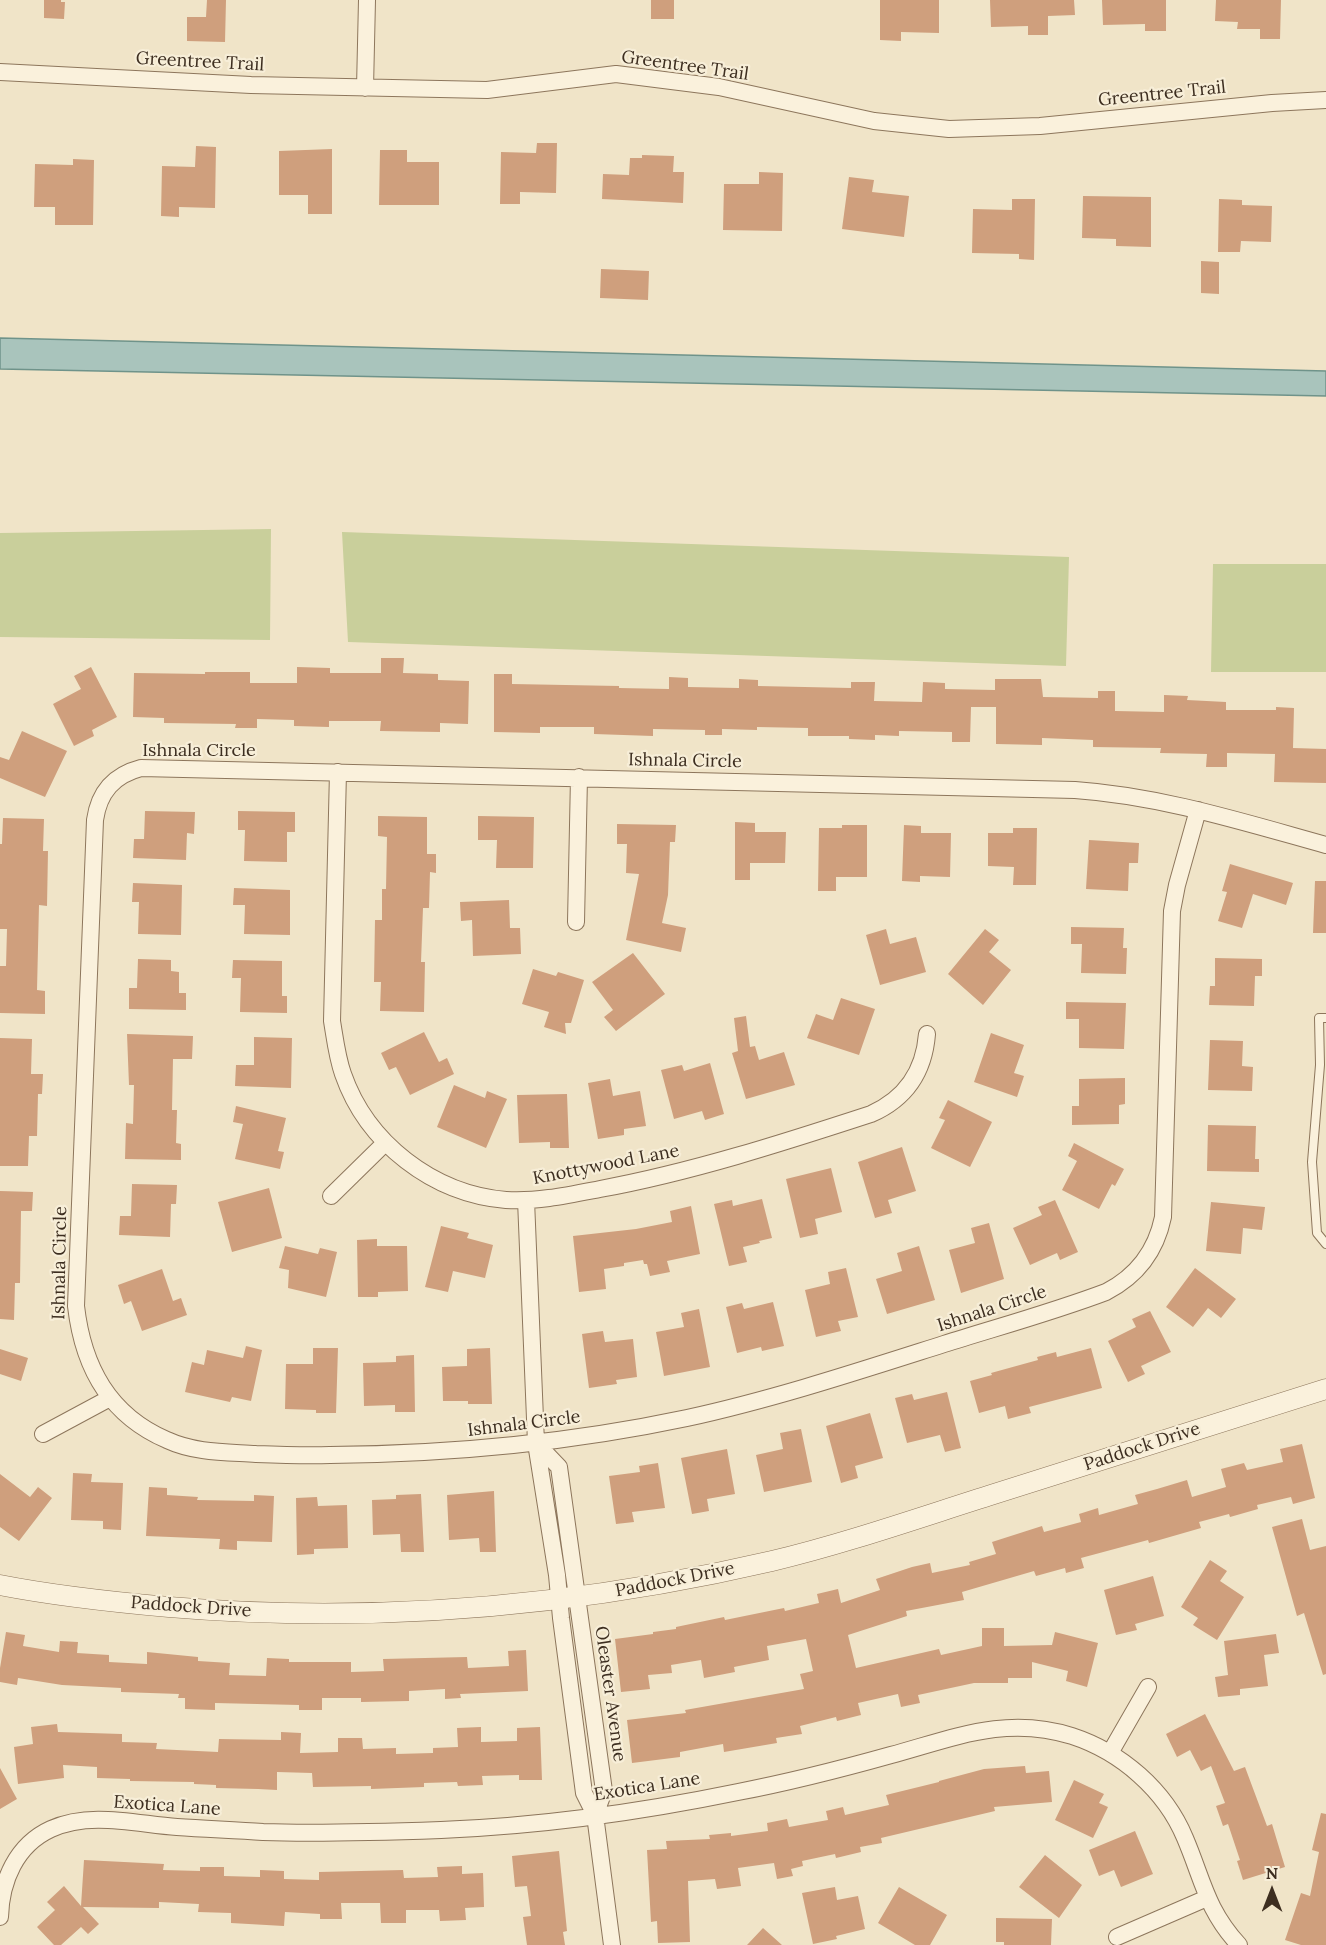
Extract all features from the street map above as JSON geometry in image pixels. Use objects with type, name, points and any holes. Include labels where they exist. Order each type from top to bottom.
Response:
[{"type":"street","points":[[365,88],[367,0]]},
{"type":"street","name":"Greentree Trail","points":[[0,72],[251,85],[487,90],[616,74],[719,87],[874,121],[949,129],[1040,126],[1272,103],[1326,100]]},
{"type":"street","name":"Ishnala Circle","points":[[141,768],[338,772],[1075,789],[1155,799],[1198,810],[1172,911],[1163,1217],[1161,1229],[1151,1251],[1136,1271],[1117,1286],[1095,1296],[765,1399],[687,1418],[607,1433],[469,1450],[388,1455],[307,1456],[214,1452],[190,1448],[153,1433],[136,1423],[110,1398],[96,1378],[86,1356],[76,1306],[97,808],[101,796],[118,777],[141,768]]},
{"type":"street","name":"Knottywood Lane","points":[[338,772],[333,1030],[343,1074],[353,1098],[367,1121],[385,1143],[405,1161],[428,1176],[452,1187],[505,1200],[558,1197],[632,1183],[705,1165],[871,1114],[881,1110],[900,1096],[914,1078],[924,1058],[927,1034]]},
{"type":"street","points":[[576,922],[579,777]]},
{"type":"street","points":[[1198,810],[1326,845]]},
{"type":"street","points":[[331,1196],[385,1143]]},
{"type":"street","points":[[526,1200],[536,1443],[557,1575],[568,1598],[584,1793],[596,1815],[612,1945]]},
{"type":"street","name":"Paddock Drive","points":[[0,1585],[132,1604],[216,1611],[301,1614],[470,1609],[609,1593],[775,1560],[847,1540],[1325,1394]]},
{"type":"street","points":[[43,1434],[110,1398]]},
{"type":"street","points":[[1110,1753],[1148,1687]]},
{"type":"street","name":"Exotica Lane","points":[[0,1917],[5,1882],[9,1871],[22,1852],[49,1830],[70,1822],[94,1820],[268,1832],[357,1832],[447,1829],[596,1815],[739,1792],[826,1772],[966,1733],[993,1728],[1020,1727],[1047,1729],[1073,1736],[1110,1753],[1144,1779],[1170,1810],[1183,1833],[1207,1898],[1227,1932],[1239,1945]]},
{"type":"street","points":[[1117,1937],[1207,1898]]},
{"type":"lane","points":[[1326,1018],[1319,1018],[1323,1065],[1312,1162],[1317,1233],[1326,1244]]},
{"type":"green space","points":[[271,529],[270,640],[0,637],[0,533]]},
{"type":"green space","points":[[342,532],[1069,557],[1066,666],[348,642]]},
{"type":"green space","points":[[1213,564],[1326,564],[1326,672],[1211,672]]},
{"type":"water","points":[[0,338],[1326,371],[1326,396],[0,369]]},
{"type":"building","points":[[44,0],[65,2],[64,19],[44,18]]},
{"type":"building","points":[[207,0],[226,0],[225,42],[187,41],[187,17],[206,17]]},
{"type":"building","points":[[651,0],[674,0],[674,19],[651,19]]},
{"type":"building","points":[[880,0],[939,0],[939,33],[901,32],[901,41],[880,40]]},
{"type":"building","points":[[990,0],[1074,0],[1075,15],[1048,16],[1048,35],[1028,35],[1028,26],[991,27]]},
{"type":"building","points":[[1102,0],[1166,0],[1166,31],[1145,31],[1145,24],[1103,25]]},
{"type":"building","points":[[1216,0],[1281,0],[1280,39],[1260,39],[1260,29],[1237,29],[1238,22],[1215,21]]},
{"type":"building","points":[[537,143],[557,143],[556,193],[520,192],[520,204],[500,204],[501,152],[536,153]]},
{"type":"building","points":[[196,146],[216,147],[215,208],[179,207],[179,217],[161,216],[162,166],[195,167]]},
{"type":"building","points":[[332,149],[332,214],[308,214],[308,195],[279,195],[279,151]]},
{"type":"building","points":[[380,150],[407,150],[407,162],[439,162],[439,205],[379,205]]},
{"type":"building","points":[[642,155],[674,156],[673,172],[684,172],[683,203],[602,199],[603,174],[629,175],[630,158],[642,158]]},
{"type":"building","points":[[73,159],[94,160],[93,225],[55,225],[55,207],[34,207],[35,164],[73,165]]},
{"type":"building","points":[[759,172],[783,173],[782,231],[723,230],[724,184],[759,184]]},
{"type":"building","points":[[849,177],[874,180],[872,192],[909,196],[904,237],[842,229]]},
{"type":"building","points":[[1083,196],[1151,197],[1151,247],[1116,246],[1116,239],[1082,238]]},
{"type":"building","points":[[1012,199],[1035,199],[1034,260],[1019,259],[1019,254],[972,253],[973,209],[1012,210]]},
{"type":"building","points":[[1219,199],[1242,200],[1242,205],[1272,206],[1271,242],[1241,241],[1240,252],[1218,252]]},
{"type":"building","points":[[1201,261],[1219,262],[1219,294],[1201,293]]},
{"type":"building","points":[[601,269],[649,271],[648,300],[600,298]]},
{"type":"building","points":[[381,658],[404,658],[403,673],[438,674],[438,680],[469,681],[468,724],[440,723],[440,732],[380,731],[381,721],[329,721],[329,727],[294,726],[294,720],[257,719],[257,728],[235,728],[236,724],[164,723],[164,718],[133,717],[134,673],[250,672],[250,683],[297,683],[297,667],[330,668],[330,673],[381,673]]},
{"type":"building","points":[[91,667],[117,717],[92,730],[94,736],[74,746],[53,704],[81,689],[74,676]]},
{"type":"building","points":[[494,674],[512,674],[512,684],[619,686],[619,688],[669,689],[669,677],[688,678],[688,687],[739,688],[739,679],[758,680],[758,686],[851,688],[851,682],[875,682],[874,701],[922,702],[923,682],[945,683],[945,689],[995,690],[995,679],[1041,679],[1043,697],[1098,698],[1098,691],[1115,691],[1115,711],[1164,712],[1164,695],[1188,696],[1187,700],[1226,702],[1226,710],[1294,708],[1293,748],[1326,749],[1326,783],[1274,782],[1275,754],[1227,753],[1227,767],[1206,767],[1207,754],[1160,753],[1161,748],[1093,747],[1093,740],[1042,738],[1042,745],[996,744],[996,707],[971,707],[970,742],[952,742],[952,732],[899,731],[899,736],[875,735],[875,740],[849,739],[849,736],[808,736],[808,728],[722,729],[722,735],[705,735],[705,730],[653,729],[653,736],[594,734],[594,727],[540,727],[540,733],[494,732]]},
{"type":"building","points":[[22,731],[67,751],[45,797],[0,778],[0,757],[9,760]]},
{"type":"building","points":[[145,811],[195,812],[194,834],[187,833],[186,860],[133,858],[134,839],[144,839]]},
{"type":"building","points":[[238,811],[295,812],[295,832],[287,832],[287,862],[244,861],[245,830],[238,830]]},
{"type":"building","points":[[378,816],[427,817],[427,854],[436,854],[436,873],[430,872],[429,908],[423,908],[421,962],[425,962],[424,1012],[380,1011],[381,982],[374,982],[375,920],[382,920],[382,889],[386,889],[387,837],[378,836]]},
{"type":"building","points":[[478,816],[534,817],[533,868],[496,868],[497,840],[478,840]]},
{"type":"building","points":[[3,818],[44,819],[43,851],[48,851],[47,906],[39,905],[37,990],[45,991],[45,1014],[0,1013],[0,966],[6,966],[7,929],[0,929],[0,844],[2,844]]},
{"type":"building","points":[[735,822],[755,823],[755,832],[786,832],[785,863],[750,863],[750,880],[735,880]]},
{"type":"building","points":[[617,824],[676,825],[675,842],[670,842],[668,895],[662,923],[686,928],[681,952],[626,940],[639,874],[626,873],[627,844],[617,844]]},
{"type":"building","points":[[842,825],[867,825],[867,877],[836,877],[836,891],[818,891],[819,828],[842,828]]},
{"type":"building","points":[[904,825],[921,826],[921,833],[951,833],[950,877],[920,876],[920,882],[902,881]]},
{"type":"building","points":[[1013,828],[1037,828],[1036,885],[1013,885],[1014,867],[988,866],[988,833],[1013,833]]},
{"type":"building","points":[[1089,840],[1139,843],[1138,863],[1129,863],[1128,891],[1086,889]]},
{"type":"building","points":[[1230,864],[1293,883],[1286,905],[1253,894],[1242,928],[1218,921],[1227,892],[1222,891]]},
{"type":"building","points":[[1315,881],[1326,881],[1326,933],[1313,933]]},
{"type":"building","points":[[133,883],[182,885],[181,935],[138,934],[139,902],[132,902]]},
{"type":"building","points":[[234,888],[290,890],[290,935],[244,934],[245,905],[233,905]]},
{"type":"building","points":[[509,900],[510,928],[520,928],[521,954],[473,956],[472,920],[461,921],[460,902]]},
{"type":"building","points":[[1071,927],[1124,928],[1123,948],[1127,948],[1126,974],[1081,973],[1082,944],[1071,944]]},
{"type":"building","points":[[886,929],[890,944],[916,937],[926,972],[880,985],[866,935]]},
{"type":"building","points":[[985,929],[999,940],[989,952],[1011,970],[983,1005],[948,974]]},
{"type":"building","points":[[633,953],[665,994],[616,1031],[604,1017],[613,1010],[592,982]]},
{"type":"building","points":[[1215,958],[1262,959],[1262,976],[1255,976],[1254,1006],[1209,1005],[1210,986],[1215,986]]},
{"type":"building","points":[[138,959],[171,960],[171,971],[179,972],[179,993],[186,993],[186,1010],[129,1009],[129,988],[137,988]]},
{"type":"building","points":[[233,960],[282,961],[282,996],[287,996],[287,1013],[240,1012],[241,978],[232,978]]},
{"type":"building","points":[[533,969],[556,976],[558,972],[584,980],[571,1023],[565,1023],[566,1034],[544,1027],[549,1012],[522,1004]]},
{"type":"building","points":[[841,998],[875,1009],[859,1055],[807,1038],[816,1014],[833,1020]]},
{"type":"building","points":[[1066,1002],[1126,1003],[1124,1049],[1079,1048],[1079,1019],[1066,1019]]},
{"type":"building","points":[[746,1016],[750,1047],[755,1046],[759,1060],[784,1052],[795,1085],[746,1099],[732,1053],[738,1051],[734,1018]]},
{"type":"building","points":[[424,1032],[439,1062],[447,1058],[454,1074],[410,1095],[396,1067],[389,1070],[381,1053]]},
{"type":"building","points":[[991,1033],[1024,1045],[1014,1073],[1024,1076],[1017,1097],[974,1082]]},
{"type":"building","points":[[127,1034],[193,1036],[192,1059],[173,1059],[172,1110],[177,1110],[176,1143],[181,1144],[181,1160],[125,1159],[126,1123],[133,1124],[134,1085],[129,1085]]},
{"type":"building","points":[[254,1037],[292,1038],[291,1088],[235,1086],[236,1065],[254,1065]]},
{"type":"building","points":[[0,1038],[32,1039],[31,1074],[43,1074],[42,1094],[38,1094],[37,1136],[29,1136],[28,1166],[0,1166]]},
{"type":"building","points":[[1210,1040],[1243,1041],[1242,1066],[1253,1067],[1252,1091],[1208,1090]]},
{"type":"building","points":[[710,1063],[724,1114],[705,1120],[702,1111],[674,1119],[661,1070],[682,1065],[684,1071]]},
{"type":"building","points":[[1125,1078],[1125,1104],[1119,1105],[1119,1124],[1072,1125],[1072,1106],[1079,1106],[1079,1079]]},
{"type":"building","points":[[610,1079],[613,1096],[640,1091],[646,1126],[624,1129],[624,1135],[598,1139],[588,1083]]},
{"type":"building","points":[[454,1085],[485,1098],[487,1091],[507,1099],[486,1148],[437,1127]]},
{"type":"building","points":[[567,1094],[569,1148],[550,1148],[550,1142],[519,1143],[517,1095]]},
{"type":"building","points":[[948,1100],[992,1122],[970,1167],[931,1148],[945,1120],[939,1118]]},
{"type":"building","points":[[236,1106],[286,1118],[278,1151],[284,1152],[280,1169],[235,1159],[243,1124],[233,1122]]},
{"type":"building","points":[[1208,1125],[1256,1126],[1255,1159],[1259,1159],[1259,1172],[1207,1171]]},
{"type":"building","points":[[1074,1143],[1124,1169],[1115,1186],[1112,1184],[1099,1209],[1062,1190],[1077,1161],[1068,1156]]},
{"type":"building","points":[[902,1147],[916,1191],[888,1200],[892,1213],[875,1218],[858,1162]]},
{"type":"building","points":[[831,1168],[842,1212],[815,1219],[818,1234],[800,1238],[786,1179]]},
{"type":"building","points":[[132,1184],[177,1185],[176,1204],[171,1204],[170,1237],[119,1235],[120,1216],[131,1216]]},
{"type":"building","points":[[269,1188],[282,1238],[232,1252],[218,1202]]},
{"type":"building","points":[[0,1191],[33,1192],[32,1211],[21,1211],[20,1283],[15,1283],[14,1320],[0,1319]]},
{"type":"building","points":[[762,1199],[772,1238],[743,1247],[747,1262],[729,1266],[714,1204],[732,1200],[733,1206]]},
{"type":"building","points":[[1055,1200],[1078,1252],[1060,1260],[1057,1253],[1030,1265],[1013,1228],[1042,1215],[1038,1207]]},
{"type":"building","points":[[1211,1202],[1265,1207],[1262,1230],[1243,1228],[1241,1254],[1206,1251]]},
{"type":"building","points":[[691,1206],[700,1254],[667,1261],[670,1272],[650,1276],[647,1264],[644,1264],[643,1260],[604,1269],[606,1289],[579,1292],[573,1236],[636,1229],[672,1222],[670,1211]]},
{"type":"building","points":[[989,1223],[1004,1279],[961,1293],[949,1250],[975,1243],[971,1228]]},
{"type":"building","points":[[441,1226],[469,1233],[467,1238],[493,1245],[485,1278],[453,1271],[448,1292],[425,1287]]},
{"type":"building","points":[[377,1239],[377,1246],[407,1246],[408,1291],[378,1292],[378,1297],[358,1297],[357,1240]]},
{"type":"building","points":[[285,1246],[318,1254],[320,1248],[337,1252],[326,1297],[288,1288],[289,1270],[279,1268]]},
{"type":"building","points":[[919,1246],[935,1300],[887,1314],[876,1279],[902,1271],[897,1253]]},
{"type":"building","points":[[846,1268],[858,1317],[838,1321],[841,1331],[816,1337],[805,1290],[830,1284],[828,1272]]},
{"type":"building","points":[[1195,1268],[1236,1299],[1221,1318],[1208,1308],[1193,1327],[1166,1307]]},
{"type":"building","points":[[162,1269],[173,1301],[181,1298],[187,1315],[142,1331],[131,1301],[124,1304],[118,1285]]},
{"type":"building","points":[[773,1302],[784,1346],[762,1351],[761,1347],[737,1353],[726,1307],[742,1303],[744,1309]]},
{"type":"building","points":[[699,1309],[710,1367],[664,1376],[656,1332],[684,1327],[681,1313]]},
{"type":"building","points":[[1150,1311],[1171,1352],[1141,1366],[1145,1374],[1128,1382],[1108,1341],[1136,1327],[1132,1319]]},
{"type":"building","points":[[603,1331],[605,1342],[633,1339],[637,1377],[616,1380],[617,1384],[589,1388],[582,1334]]},
{"type":"building","points":[[246,1346],[262,1350],[251,1401],[232,1397],[230,1402],[185,1392],[192,1362],[204,1365],[207,1350],[243,1358]]},
{"type":"building","points":[[313,1348],[338,1348],[336,1413],[285,1409],[286,1364],[313,1364]]},
{"type":"building","points":[[490,1348],[492,1404],[443,1401],[442,1367],[467,1366],[467,1349]]},
{"type":"building","points":[[1091,1348],[1102,1388],[1029,1407],[1031,1413],[1008,1419],[1005,1406],[979,1413],[970,1381],[1038,1360],[1037,1357],[1056,1352],[1057,1357]]},
{"type":"building","points":[[0,1349],[28,1358],[21,1381],[0,1374]]},
{"type":"building","points":[[414,1355],[415,1412],[395,1412],[395,1405],[364,1406],[363,1363],[396,1362],[396,1356]]},
{"type":"building","points":[[947,1392],[961,1448],[945,1452],[940,1435],[907,1443],[895,1398],[912,1394],[914,1400]]},
{"type":"building","points":[[870,1413],[883,1458],[855,1466],[858,1478],[841,1483],[826,1426]]},
{"type":"building","points":[[801,1429],[812,1482],[764,1492],[756,1455],[783,1449],[780,1433]]},
{"type":"building","points":[[1302,1444],[1315,1498],[1293,1504],[1291,1497],[1257,1505],[1258,1509],[1230,1517],[1229,1514],[1199,1522],[1201,1528],[1149,1543],[1148,1540],[1081,1558],[1084,1568],[1066,1573],[1065,1568],[1036,1576],[1034,1571],[962,1592],[964,1600],[906,1611],[907,1616],[848,1635],[856,1668],[939,1649],[941,1655],[982,1646],[982,1628],[1004,1628],[1004,1646],[1052,1645],[1055,1632],[1098,1643],[1087,1687],[1066,1681],[1068,1671],[1032,1662],[1032,1678],[1008,1678],[1008,1683],[974,1683],[918,1695],[920,1703],[901,1707],[898,1694],[858,1703],[861,1715],[837,1721],[836,1717],[800,1726],[802,1734],[776,1738],[777,1743],[724,1752],[723,1744],[680,1752],[680,1757],[632,1763],[627,1720],[686,1713],[685,1710],[804,1689],[800,1674],[813,1671],[806,1639],[767,1646],[769,1660],[734,1667],[735,1672],[704,1678],[701,1660],[671,1665],[672,1673],[648,1675],[650,1689],[621,1692],[615,1639],[653,1634],[653,1632],[676,1629],[676,1627],[724,1617],[725,1620],[784,1608],[785,1611],[819,1603],[817,1594],[838,1589],[841,1603],[880,1590],[876,1579],[930,1563],[932,1573],[970,1565],[969,1562],[996,1554],[992,1542],[1042,1526],[1044,1532],[1081,1522],[1079,1514],[1098,1508],[1099,1515],[1138,1504],[1135,1495],[1187,1480],[1192,1497],[1226,1487],[1221,1469],[1244,1463],[1247,1470],[1283,1462],[1280,1449]]},
{"type":"building","points":[[727,1449],[735,1494],[707,1499],[709,1511],[692,1514],[681,1458]]},
{"type":"building","points":[[658,1463],[665,1508],[632,1512],[634,1522],[616,1524],[609,1476],[640,1472],[639,1466]]},
{"type":"building","points":[[73,1473],[92,1474],[91,1482],[123,1483],[121,1530],[103,1529],[103,1521],[71,1520]]},
{"type":"building","points":[[0,1474],[30,1497],[38,1487],[52,1498],[19,1541],[0,1527]]},
{"type":"building","points":[[149,1487],[167,1488],[167,1495],[198,1497],[197,1500],[254,1501],[254,1495],[274,1496],[272,1542],[237,1541],[237,1550],[219,1549],[220,1539],[146,1536]]},
{"type":"building","points":[[494,1491],[496,1552],[480,1552],[479,1538],[449,1540],[447,1495]]},
{"type":"building","points":[[421,1494],[424,1552],[401,1552],[400,1534],[373,1535],[372,1500],[396,1499],[396,1495]]},
{"type":"building","points":[[317,1497],[318,1506],[347,1505],[348,1548],[314,1549],[314,1554],[297,1555],[296,1498]]},
{"type":"building","points":[[1302,1519],[1310,1550],[1326,1546],[1326,1674],[1323,1675],[1304,1613],[1297,1616],[1272,1527]]},
{"type":"building","points":[[1210,1560],[1227,1571],[1220,1581],[1244,1597],[1217,1640],[1193,1625],[1198,1618],[1181,1607]]},
{"type":"building","points":[[1153,1576],[1164,1616],[1135,1624],[1137,1630],[1116,1635],[1104,1590]]},
{"type":"building","points":[[6,1632],[25,1635],[23,1646],[59,1652],[60,1641],[78,1642],[77,1653],[109,1655],[109,1662],[147,1664],[147,1652],[198,1657],[198,1661],[230,1663],[229,1675],[266,1676],[267,1658],[289,1659],[289,1662],[351,1662],[351,1672],[384,1671],[383,1659],[467,1657],[468,1668],[509,1666],[508,1651],[526,1650],[528,1691],[460,1694],[461,1698],[445,1699],[445,1689],[409,1691],[409,1701],[361,1702],[361,1698],[322,1698],[322,1710],[299,1710],[299,1705],[215,1703],[215,1710],[185,1709],[185,1698],[178,1698],[179,1694],[121,1692],[121,1688],[62,1685],[18,1678],[17,1685],[0,1682]]},
{"type":"building","points":[[1276,1634],[1279,1653],[1264,1655],[1268,1686],[1240,1689],[1240,1695],[1218,1697],[1215,1677],[1228,1675],[1224,1641]]},
{"type":"building","points":[[1205,1714],[1234,1771],[1245,1767],[1267,1826],[1272,1824],[1285,1867],[1243,1880],[1237,1861],[1240,1860],[1228,1824],[1223,1826],[1216,1806],[1225,1803],[1211,1766],[1201,1771],[1190,1750],[1177,1757],[1166,1734]]},
{"type":"building","points":[[57,1724],[58,1732],[122,1734],[122,1742],[157,1743],[156,1749],[218,1752],[219,1739],[281,1740],[281,1732],[301,1733],[300,1753],[338,1752],[338,1738],[362,1738],[363,1749],[396,1748],[396,1754],[433,1753],[433,1748],[458,1747],[457,1728],[481,1727],[481,1742],[517,1741],[517,1728],[540,1727],[542,1780],[519,1780],[519,1775],[482,1776],[483,1785],[458,1786],[457,1782],[424,1783],[424,1787],[371,1789],[371,1786],[313,1787],[312,1773],[277,1772],[277,1790],[216,1788],[216,1785],[194,1784],[194,1782],[97,1778],[97,1767],[63,1765],[64,1778],[18,1784],[14,1747],[33,1744],[31,1727]]},
{"type":"building","points":[[1025,1766],[1026,1773],[1049,1771],[1052,1802],[994,1807],[995,1811],[881,1838],[882,1843],[860,1847],[861,1852],[836,1858],[835,1854],[802,1861],[803,1866],[791,1869],[793,1876],[777,1879],[774,1863],[738,1868],[741,1886],[717,1889],[715,1879],[688,1881],[690,1942],[658,1943],[657,1921],[651,1922],[647,1850],[667,1849],[666,1841],[710,1839],[709,1835],[731,1833],[731,1836],[768,1831],[767,1823],[787,1819],[789,1827],[828,1820],[826,1811],[843,1807],[845,1815],[889,1805],[886,1795],[984,1769]]},
{"type":"building","points":[[0,1768],[17,1799],[0,1809]]},
{"type":"building","points":[[1074,1780],[1104,1794],[1099,1803],[1108,1807],[1093,1838],[1055,1820]]},
{"type":"building","points":[[1321,1813],[1326,1814],[1326,1945],[1301,1945],[1285,1940],[1301,1893],[1310,1896],[1319,1852],[1312,1850]]},
{"type":"building","points":[[1135,1831],[1153,1874],[1121,1887],[1114,1870],[1099,1876],[1089,1850]]},
{"type":"building","points":[[559,1851],[567,1931],[563,1932],[565,1945],[527,1945],[523,1917],[531,1916],[527,1886],[515,1887],[512,1856]]},
{"type":"building","points":[[1045,1855],[1082,1885],[1059,1918],[1019,1887]]},
{"type":"building","points":[[84,1860],[164,1864],[163,1870],[200,1871],[200,1867],[224,1867],[224,1876],[260,1877],[260,1870],[284,1871],[284,1879],[319,1880],[319,1872],[403,1870],[404,1878],[438,1877],[437,1867],[462,1866],[462,1874],[483,1873],[484,1907],[465,1908],[466,1920],[440,1921],[439,1910],[406,1910],[406,1923],[381,1923],[380,1903],[341,1903],[342,1919],[320,1919],[320,1914],[285,1912],[284,1926],[231,1923],[231,1913],[198,1912],[199,1904],[159,1902],[159,1908],[83,1907],[99,1924],[88,1934],[81,1927],[61,1945],[54,1945],[37,1927],[55,1910],[47,1902],[64,1886],[81,1906]]},
{"type":"building","points":[[835,1887],[837,1900],[858,1896],[865,1929],[836,1936],[837,1939],[813,1944],[802,1893]]},
{"type":"building","points":[[899,1887],[947,1915],[930,1945],[915,1945],[878,1923]]},
{"type":"building","points":[[996,1918],[1052,1919],[1051,1945],[1004,1945],[1004,1942],[996,1942]]},
{"type":"building","points":[[763,1928],[782,1945],[747,1945]]}]
